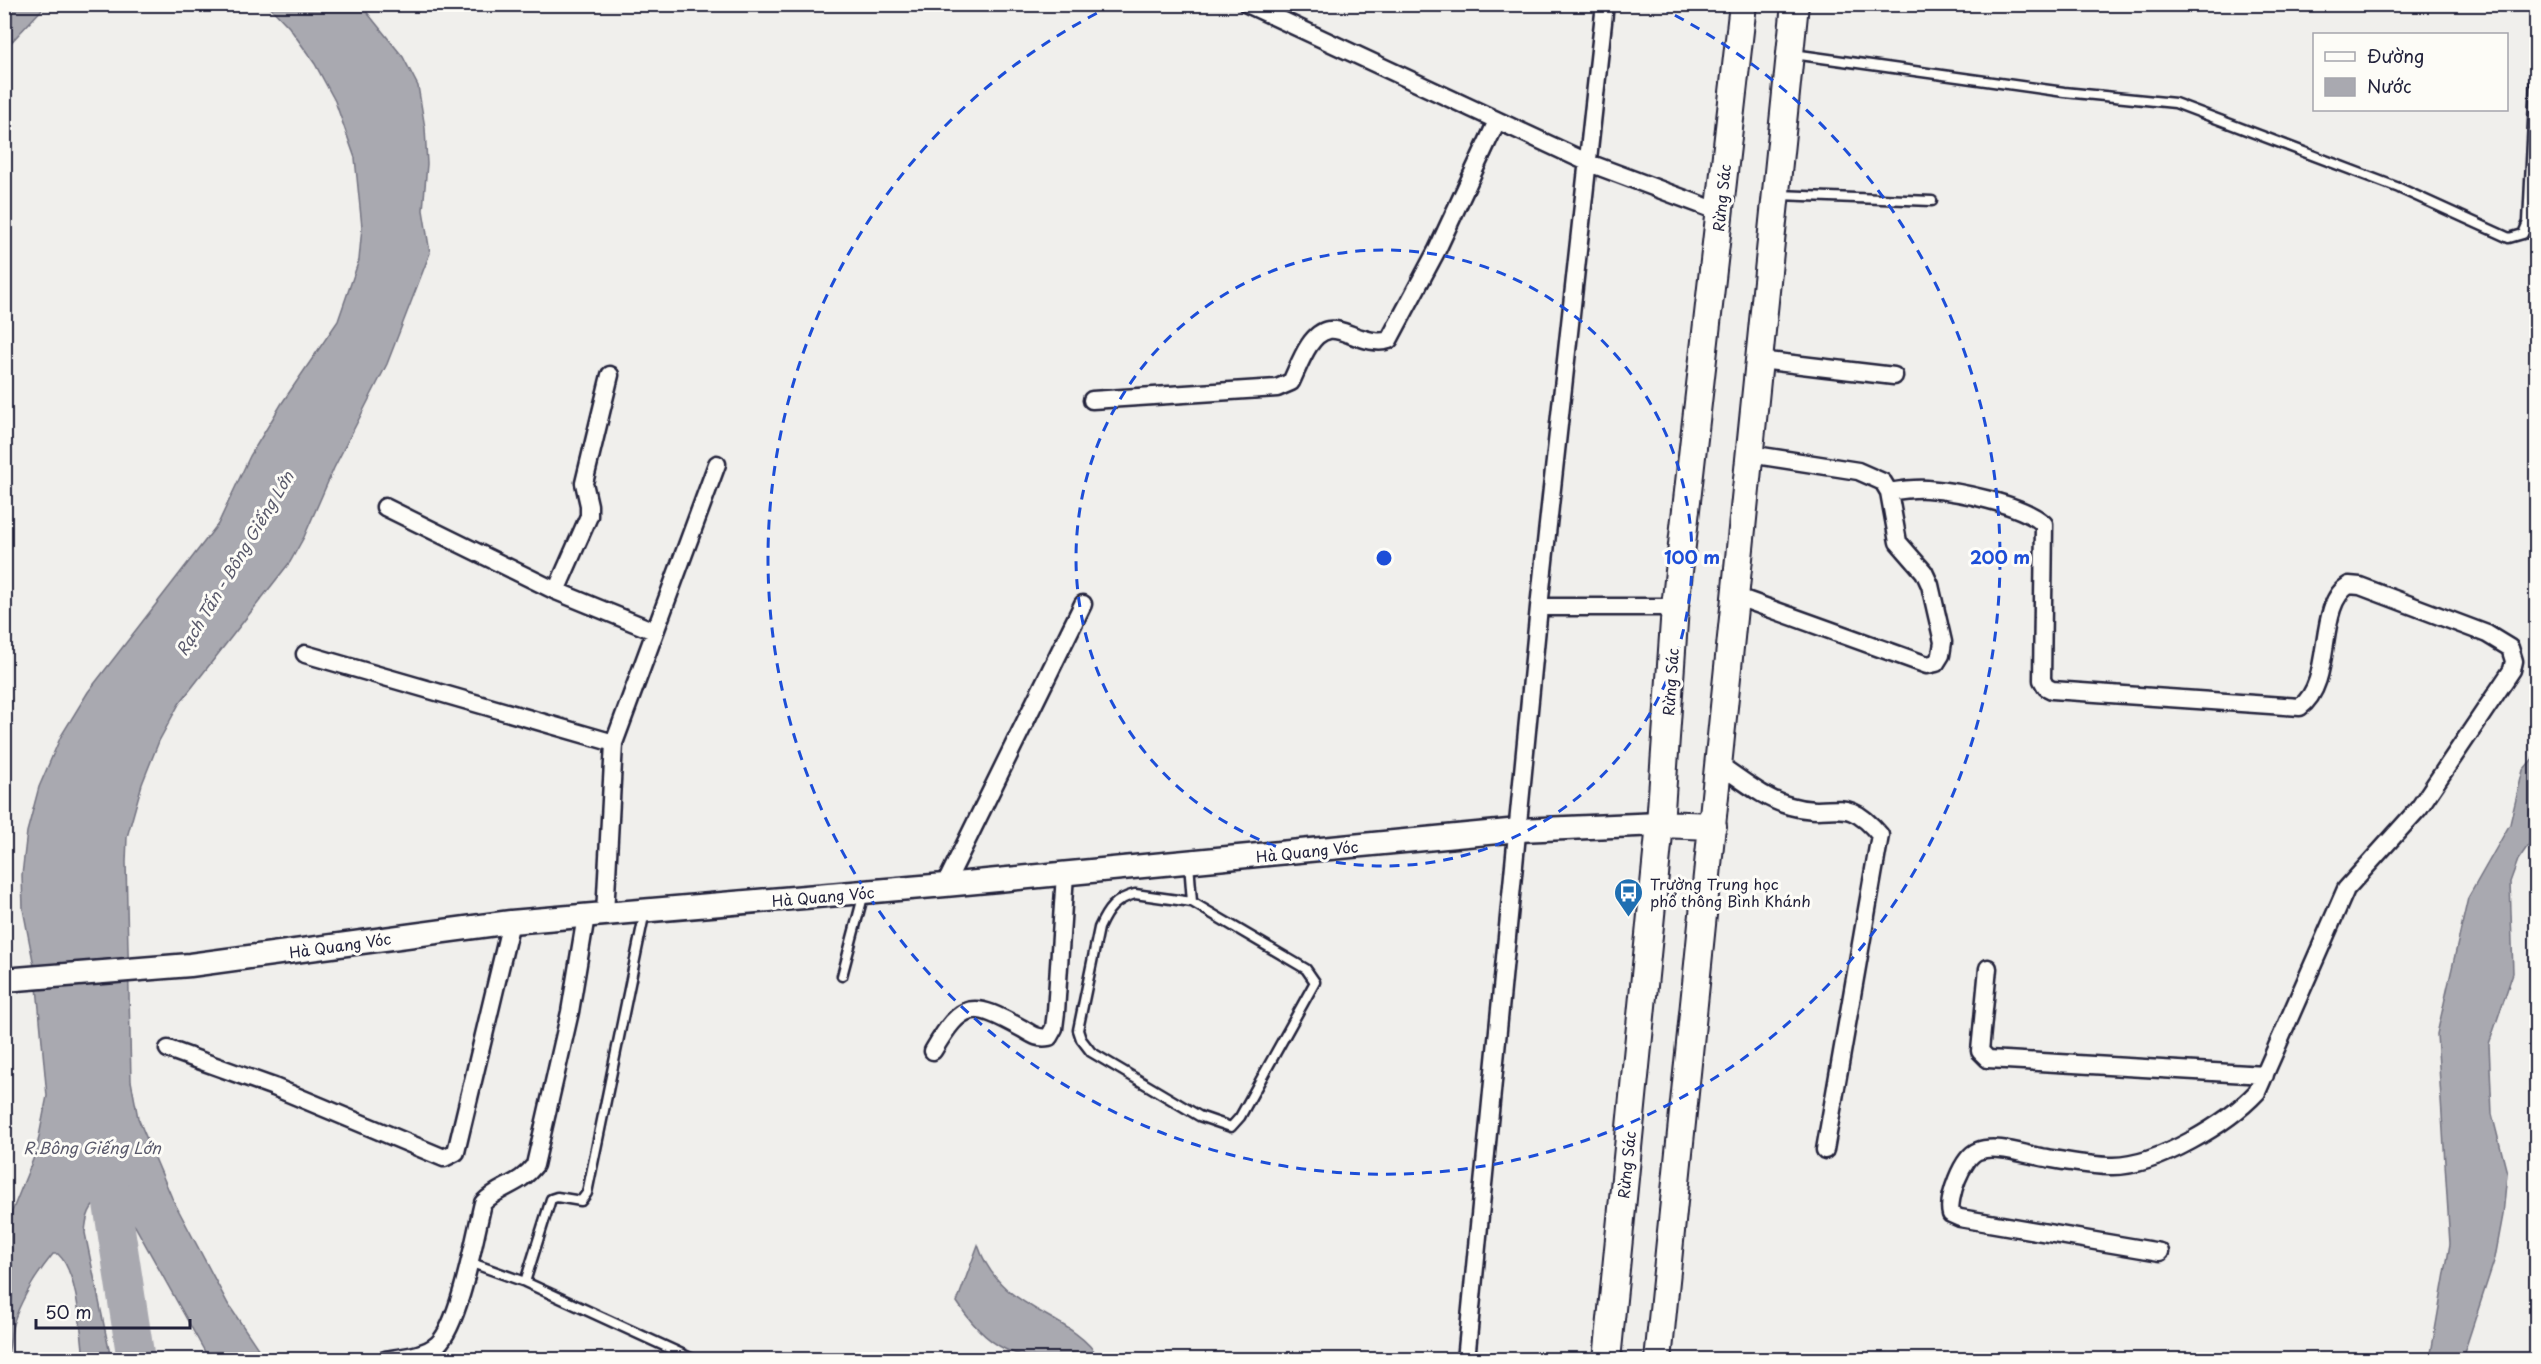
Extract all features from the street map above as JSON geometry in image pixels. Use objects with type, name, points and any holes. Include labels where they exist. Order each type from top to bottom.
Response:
[{"type":"main road","name":"Rừng Sác","points":[[1606,1359],[1651,824],[1664,606],[1720,212],[1743,4]]},
{"type":"main road","points":[[1658,1359],[1795,4]]},
{"type":"main road","points":[[1651,824],[1713,826]]},
{"type":"street","points":[[1247,4],[1589,163],[1720,212]]},
{"type":"street","points":[[1466,1359],[1539,607],[1605,4]]},
{"type":"street","points":[[1092,400],[1277,388],[1291,382],[1314,337],[1330,329],[1368,341],[1389,340],[1437,250],[1497,121]]},
{"type":"street","points":[[1759,360],[1894,376]]},
{"type":"street","points":[[556,591],[589,516],[584,483],[610,375]]},
{"type":"street","points":[[1735,596],[1927,665],[1936,663],[1941,655],[1943,642],[1930,585],[1924,572],[1898,542],[1889,492],[1874,476],[1858,471],[1749,454]]},
{"type":"street","points":[[385,1359],[424,1352],[438,1344],[447,1331],[469,1262],[483,1203],[493,1193],[524,1179],[535,1165],[595,915],[614,743],[717,464]]},
{"type":"street","points":[[1889,492],[1925,489],[1943,491],[2029,514],[2044,524],[2042,680],[2046,687],[2052,690],[2300,707],[2308,701],[2318,676],[2336,598],[2349,585],[2360,586],[2487,634],[2510,648],[2514,661],[2512,670],[2424,800],[2346,889],[2265,1075],[2257,1092],[2246,1104],[2166,1153],[2115,1166],[2074,1163],[1993,1149],[1978,1151],[1966,1159],[1948,1204],[1950,1214],[1960,1218],[2160,1252]]},
{"type":"street","points":[[385,507],[556,591],[654,631]]},
{"type":"street","points":[[945,885],[1083,604]]},
{"type":"street","points":[[1539,607],[1664,606]]},
{"type":"street","points":[[305,654],[614,743]]},
{"type":"street","points":[[1718,764],[1766,796],[1789,806],[1821,811],[1847,809],[1860,813],[1881,835],[1825,1149]]},
{"type":"street","name":"Hà Quang Vóc","points":[[4,980],[190,965],[511,922],[945,885],[1519,830],[1651,824]]},
{"type":"street","points":[[933,1051],[961,1012],[972,1008],[994,1013],[1040,1038],[1049,1037],[1054,1028],[1056,1012],[1065,874]]},
{"type":"street","points":[[168,1049],[274,1087],[444,1158],[451,1156],[456,1152],[511,922]]},
{"type":"street","points":[[1988,968],[1980,1051],[1988,1059],[1999,1062],[2265,1075]]},
{"type":"lane","points":[[1790,54],[2064,92],[2175,104],[2398,188],[2509,238],[2523,234],[2528,222],[2536,60]]},
{"type":"lane","points":[[1775,195],[1932,201]]},
{"type":"lane","points":[[1190,862],[1192,902]]},
{"type":"lane","points":[[842,976],[864,892]]},
{"type":"lane","points":[[1135,894],[1192,902],[1296,963],[1315,981],[1313,990],[1246,1108],[1231,1127],[1199,1116],[1090,1052],[1078,1030],[1099,928],[1106,912],[1121,897],[1135,894]]},
{"type":"lane","points":[[525,1282],[551,1199],[557,1197],[581,1201],[587,1193],[645,910]]},
{"type":"lane","points":[[469,1262],[525,1282],[695,1359]]},
{"type":"water","points":[[4,5],[46,5],[5,49]]},
{"type":"water","name":"R.Bông Giếng Lớn","points":[[268,5],[361,5],[403,57],[418,86],[425,128],[427,164],[423,210],[430,253],[387,364],[334,468],[304,537],[290,562],[179,704],[159,741],[142,784],[127,837],[131,1081],[138,1118],[172,1198],[228,1304],[265,1359],[209,1359],[135,1226],[123,1211],[104,1199],[92,1208],[87,1217],[85,1233],[111,1359],[84,1359],[80,1319],[70,1274],[58,1254],[53,1254],[35,1278],[20,1305],[5,1360],[5,1229],[36,1152],[47,1096],[36,976],[23,909],[22,875],[27,832],[39,787],[61,736],[88,692],[218,524],[250,456],[282,403],[338,321],[359,260],[362,227],[355,158],[335,101],[315,64],[289,27]]},
{"type":"water","points":[[2536,755],[2536,834],[2518,860],[2510,882],[2513,973],[2489,1044],[2492,1114],[2507,1173],[2503,1215],[2495,1258],[2462,1359],[2430,1359],[2450,1244],[2437,1034],[2468,898],[2510,824],[2523,770]]},
{"type":"water","points":[[978,1245],[989,1268],[1002,1285],[1071,1330],[1087,1343],[1100,1359],[1035,1358],[1002,1348],[987,1337],[957,1302]]},
{"type":"waterway","name":"Rạch Tấn - Bông Giếng Lớn","points":[[104,1151],[136,1360]]},
{"type":"place","name":"Trường Trung học phổ thông Bình Khánh","points":[[1629,918]]}]
